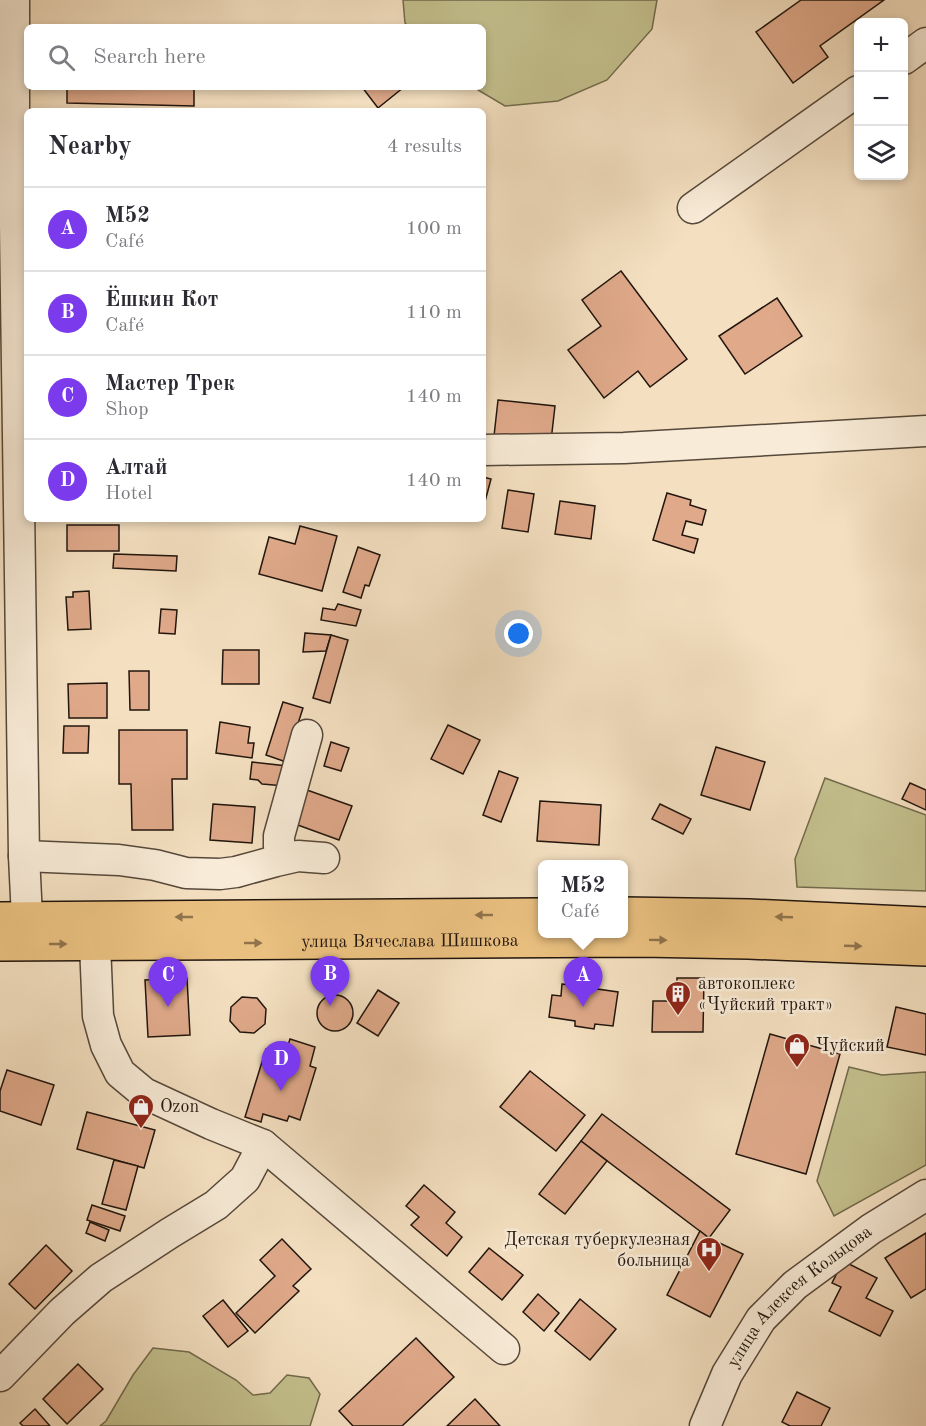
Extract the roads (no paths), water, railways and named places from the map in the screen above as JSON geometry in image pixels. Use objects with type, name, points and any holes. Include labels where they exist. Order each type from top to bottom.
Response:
[{"type":"main road","name":"улица Вячеслава Шишкова","points":[[628,914],[926,949]]},
{"type":"main road","name":"улица Вячеслава Шишкова","points":[[13,919],[538,915]]},
{"type":"main road","name":"улица Вячеслава Шишкова","points":[[0,945],[642,940],[748,929],[926,924]]},
{"type":"street","points":[[13,919],[24,856],[14,156],[14,0]]},
{"type":"street","points":[[908,56],[926,43]]},
{"type":"street","points":[[693,208],[854,94]]},
{"type":"street","points":[[486,450],[624,448],[926,431]]},
{"type":"street","points":[[287,858],[279,847],[279,836],[307,735]]},
{"type":"street","points":[[24,856],[119,860],[155,865],[186,873],[209,874],[236,872],[287,858],[307,856],[324,858]]},
{"type":"street","points":[[95,944],[98,1016],[106,1045],[120,1073],[144,1093],[263,1145],[504,1349]]},
{"type":"street","points":[[0,1376],[62,1312],[101,1278],[216,1205],[245,1179],[263,1145]]},
{"type":"street","name":"улица Алексея Кольцова","points":[[705,1426],[727,1374],[761,1318],[795,1285],[871,1229],[926,1195]]},
{"type":"place","name":"Ёшкин Кот","points":[[330,1006]]},
{"type":"place","name":"Мастер Трек","points":[[168,1007]]},
{"type":"place","name":"М52","points":[[583,1007]]},
{"type":"place","name":"автокоплекс «Чуйский тракт»","points":[[678,1017]]},
{"type":"place","name":"Чуйский","points":[[797,1069]]},
{"type":"place","name":"Алтай","points":[[281,1091]]},
{"type":"place","name":"Ozon","points":[[141,1130]]},
{"type":"place","name":"Детская туберкулезная больница","points":[[709,1273]]}]
